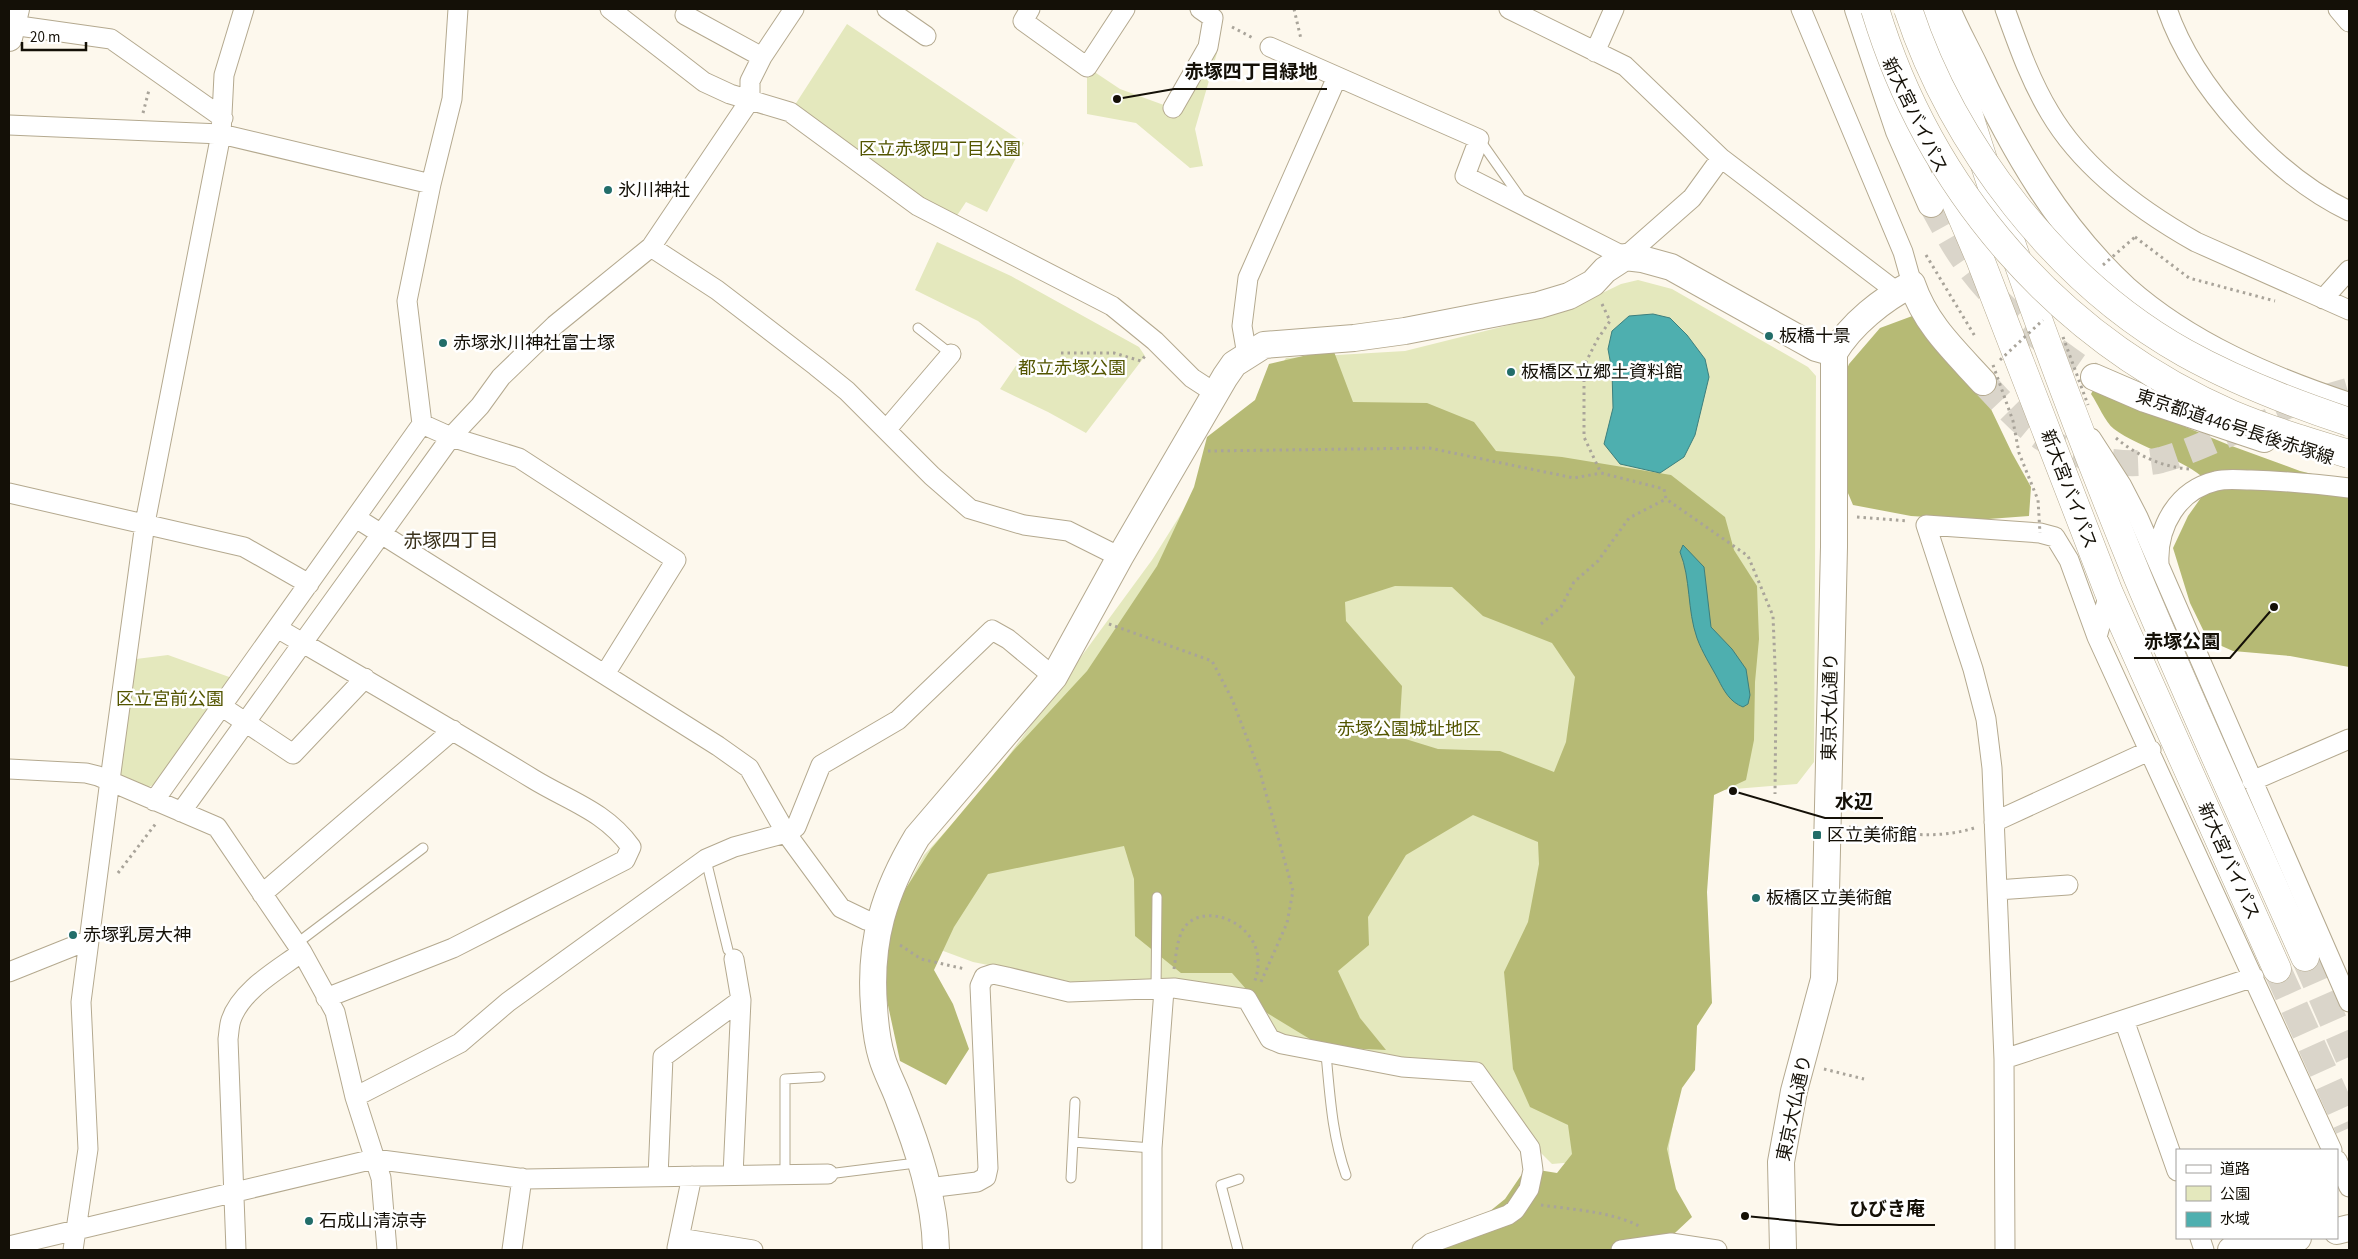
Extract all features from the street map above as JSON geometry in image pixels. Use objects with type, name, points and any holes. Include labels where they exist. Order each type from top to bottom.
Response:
[{"type":"highway","name":"新大宮バイパス","points":[[1865,9],[1892,71],[1950,188],[1980,259],[2109,593],[2266,973]]},
{"type":"highway","points":[[1876,9],[1901,79],[1923,126],[1946,165],[1990,230],[2034,281],[2082,323],[2121,353],[2193,395],[2271,430],[2349,454]]},
{"type":"highway","points":[[1908,9],[1955,114],[1975,148],[2017,206],[2060,258],[2108,300],[2184,352],[2231,377],[2349,422]]},
{"type":"highway","name":"新大宮バイパス","points":[[1937,9],[1959,87],[2084,408],[2138,579],[2305,957]]},
{"type":"street","points":[[73,1250],[88,1149],[80,1002],[145,523],[222,126],[224,75],[244,9]]},
{"type":"street","points":[[168,807],[221,706],[422,424],[408,301],[431,184],[452,99],[458,9]]},
{"type":"street","points":[[610,9],[704,82],[730,94],[790,112],[918,206],[1112,306],[1155,341],[1192,378],[1215,393]]},
{"type":"street","points":[[168,807],[246,722],[451,437],[480,406],[501,377],[548,331],[651,247],[750,100],[750,81],[762,58],[794,9]]},
{"type":"street","points":[[887,9],[926,36]]},
{"type":"street","points":[[1030,9],[1023,21],[1087,67],[1125,9]]},
{"type":"street","points":[[1509,9],[1625,66],[1721,158],[1904,288],[1919,304],[1933,328],[1986,370]]},
{"type":"street","points":[[1595,52],[1614,9]]},
{"type":"street","points":[[1802,9],[1903,252],[1904,288]]},
{"type":"street","points":[[1858,9],[1899,131],[1931,204]]},
{"type":"street","points":[[1948,9],[2002,123],[2036,184],[2067,225],[2126,289],[2186,333],[2239,363],[2349,406]]},
{"type":"street","points":[[2005,9],[2031,78],[2050,114],[2066,136],[2126,196],[2172,229],[2223,256],[2349,310]]},
{"type":"street","points":[[2167,9],[2193,61],[2221,103],[2256,143],[2296,178],[2349,211]]},
{"type":"street","points":[[2338,9],[2349,22]]},
{"type":"street","points":[[1172,108],[1208,47],[1207,13]]},
{"type":"street","points":[[685,15],[762,58]]},
{"type":"street","points":[[12,24],[111,39],[155,70],[222,126]]},
{"type":"street","points":[[1270,47],[1479,139],[1465,176],[1625,257],[1671,266],[1816,348],[1834,353],[1848,334],[1904,288]]},
{"type":"street","points":[[1246,355],[1242,326],[1248,278],[1337,77]]},
{"type":"street","points":[[9,125],[138,130],[222,126],[431,184]]},
{"type":"street","points":[[936,1250],[933,1212],[928,1188],[920,1159],[882,1058],[876,1030],[872,973],[883,907],[902,863],[917,837],[1054,677],[1120,556],[1215,393],[1234,364],[1264,345],[1354,338],[1396,332],[1539,305],[1569,296],[1593,283],[1605,270],[1625,257],[1692,198],[1721,158]]},
{"type":"street","points":[[651,247],[717,290],[816,366],[886,430],[932,476],[970,509],[1024,525],[1068,531],[1120,556]]},
{"type":"street","points":[[2323,300],[2349,270]]},
{"type":"street","name":"東京大仏通り","points":[[1783,1250],[1781,1162],[1794,1091],[1824,979],[1834,547],[1834,353]]},
{"type":"street","points":[[886,430],[951,354]]},
{"type":"street","name":"東京都道446号長後赤塚線","points":[[2094,378],[2200,419],[2349,463]]},
{"type":"street","points":[[2084,408],[2159,568],[2349,1002]]},
{"type":"street","points":[[422,424],[451,437],[519,458],[676,560],[604,674]]},
{"type":"street","points":[[2159,568],[2160,547],[2165,524],[2178,504],[2200,487],[2225,480],[2271,481],[2349,488]]},
{"type":"street","points":[[9,493],[244,546],[309,584]]},
{"type":"street","points":[[356,518],[718,746],[749,768],[786,833],[841,908],[866,920],[879,923]]},
{"type":"street","points":[[2005,1250],[2004,1059],[1992,768],[1986,718],[1973,669],[1926,525],[2040,532],[2055,537],[2069,560],[2097,637],[2151,750],[2266,973],[2332,1149]]},
{"type":"street","points":[[2097,637],[2109,593]]},
{"type":"street","points":[[277,628],[454,730],[564,798],[592,809],[619,831],[631,847],[625,860],[453,948],[326,998]]},
{"type":"street","points":[[355,1097],[460,1043],[508,1002],[706,859],[734,847],[786,833],[796,827],[821,766],[898,720],[992,630],[1008,639],[1054,677]]},
{"type":"street","points":[[221,706],[293,754],[365,678]]},
{"type":"street","points":[[262,894],[454,730]]},
{"type":"street","points":[[2252,781],[2349,739]]},
{"type":"street","points":[[1994,822],[2151,750]]},
{"type":"street","points":[[9,769],[86,773],[110,780],[217,827],[299,948],[334,1012],[355,1097],[381,1178],[387,1250]]},
{"type":"street","points":[[1997,890],[2068,885]]},
{"type":"street","points":[[9,972],[89,940]]},
{"type":"street","points":[[236,1250],[236,1193],[228,1040],[230,1021],[237,1006],[252,990],[299,948]]},
{"type":"street","points":[[731,954],[741,1000],[733,1175]]},
{"type":"street","points":[[2004,1059],[2266,973]]},
{"type":"street","points":[[928,1188],[977,1182],[986,1177],[988,1168],[980,986],[984,977],[993,974],[1006,976],[1069,992],[1165,990],[1249,1002],[1270,1039],[1282,1044],[1326,1054],[1402,1067],[1476,1072],[1530,1148],[1533,1170],[1529,1189],[1515,1210],[1508,1215],[1431,1243],[1422,1250]]},
{"type":"street","points":[[1152,1250],[1152,1148],[1165,990]]},
{"type":"street","points":[[658,1177],[663,1057],[741,1000]]},
{"type":"street","points":[[2124,1020],[2176,1168]]},
{"type":"street","points":[[9,1246],[374,1159],[522,1178],[828,1174]]},
{"type":"street","points":[[2338,1162],[2349,1187]]},
{"type":"street","points":[[692,1176],[678,1244],[754,1250]]},
{"type":"street","points":[[512,1250],[522,1178]]},
{"type":"street","points":[[2231,1250],[2292,1239]]},
{"type":"street","points":[[1621,1250],[1671,1243],[1717,1250]]},
{"type":"lane","points":[[1479,139],[1527,207]]},
{"type":"lane","points":[[918,328],[951,354]]},
{"type":"lane","points":[[299,948],[424,848]]},
{"type":"lane","points":[[706,859],[731,954]]},
{"type":"lane","points":[[1157,897],[1165,990]]},
{"type":"lane","points":[[1326,1054],[1332,1124],[1336,1146],[1346,1175]]},
{"type":"lane","points":[[785,1175],[785,1078],[820,1077]]},
{"type":"lane","points":[[1071,1178],[1075,1102]]},
{"type":"lane","points":[[1073,1142],[1152,1148]]},
{"type":"lane","points":[[828,1174],[908,1164],[920,1159]]},
{"type":"lane","points":[[1238,1250],[1221,1185],[1239,1179]]},
{"type":"path","points":[[1294,9],[1302,44]]},
{"type":"path","points":[[1207,13],[1270,47]]},
{"type":"path","points":[[138,130],[155,70]]},
{"type":"path","points":[[2135,237],[2189,278],[2294,306],[2301,290]]},
{"type":"path","points":[[1923,250],[1980,343]]},
{"type":"path","points":[[1593,283],[1610,321],[1597,340],[1584,366],[1584,437],[1601,473]]},
{"type":"path","points":[[2060,328],[2084,408]]},
{"type":"path","points":[[1061,353],[1114,353],[1141,361],[1155,341]]},
{"type":"path","points":[[1986,370],[2013,421],[2019,453],[2038,500],[2040,532]]},
{"type":"path","points":[[2110,432],[2127,448],[2147,458],[2164,465],[2191,469]]},
{"type":"path","points":[[1207,451],[1428,448],[1574,478],[1601,473],[1664,489],[1666,499],[1748,556],[1772,616],[1776,690],[1775,794]]},
{"type":"path","points":[[1541,624],[1561,607],[1574,582],[1598,562],[1629,518],[1666,499]]},
{"type":"path","points":[[1851,517],[1909,521]]},
{"type":"path","points":[[1087,616],[1212,661],[1232,699],[1260,772],[1293,891],[1287,923],[1249,1002]]},
{"type":"path","points":[[96,883],[109,885],[168,807]]},
{"type":"path","points":[[1828,824],[1933,836],[1958,833]]},
{"type":"path","points":[[1165,990],[1174,968],[1183,929],[1191,920],[1212,916],[1232,921],[1246,930],[1257,946],[1260,959],[1249,1002]]},
{"type":"path","points":[[921,959],[965,969],[984,977]]},
{"type":"path","points":[[1816,1066],[1864,1079]]},
{"type":"path","points":[[1529,1189],[1537,1204],[1602,1214],[1629,1221],[1671,1243]]},
{"type":"green space","name":"区立赤塚四丁目公園","points":[[847,24],[1024,143],[987,212],[966,202],[956,217],[924,202],[791,111]]},
{"type":"green space","points":[[1208,47],[1217,53],[1195,129],[1203,166],[1190,168],[1136,123],[1087,114],[1087,67],[1120,89],[1172,108]]},
{"type":"green space","name":"都立赤塚公園","points":[[937,242],[1011,276],[1139,347],[1145,356],[1086,433],[1000,389],[1022,357],[978,321],[915,290]]},
{"type":"green space","name":"赤塚公園城址地区","points":[[1638,280],[1672,289],[1808,367],[1816,376],[1814,762],[1797,784],[1710,791],[1695,1001],[1669,1146],[1673,1235],[1587,1161],[1552,1164],[1535,1147],[1478,1064],[1393,1056],[1276,1034],[1264,1009],[1163,981],[1072,982],[973,962],[884,929],[924,855],[984,789],[1152,560],[1211,466],[1286,358],[1405,351],[1565,311],[1621,284]]},
{"type":"green space","points":[[1915,315],[1967,359],[2012,453],[2031,487],[2029,516],[1975,520],[1911,516],[1853,505],[1835,462],[1840,386],[1849,364],[1880,328]]},
{"type":"green space","name":"赤塚公園城址地区","points":[[1333,349],[1353,402],[1427,403],[1474,422],[1496,451],[1562,457],[1671,475],[1725,517],[1734,550],[1757,586],[1759,639],[1755,682],[1754,740],[1746,780],[1714,795],[1707,892],[1712,1003],[1697,1026],[1695,1070],[1682,1088],[1667,1149],[1676,1189],[1692,1217],[1661,1246],[1641,1250],[1420,1250],[1484,1216],[1505,1199],[1526,1168],[1557,1173],[1572,1154],[1568,1125],[1530,1107],[1513,1069],[1504,972],[1528,922],[1539,864],[1538,842],[1473,815],[1406,855],[1368,917],[1369,945],[1338,971],[1360,1018],[1386,1050],[1323,1047],[1267,1013],[1232,973],[1181,973],[1135,936],[1134,879],[1124,846],[988,874],[954,927],[934,970],[953,1004],[969,1049],[946,1085],[900,1061],[883,982],[894,907],[931,849],[1013,751],[1087,671],[1157,566],[1194,487],[1207,437],[1255,400],[1269,364]],"holes":[[[1395,586],[1452,587],[1483,616],[1552,643],[1575,677],[1566,742],[1554,772],[1500,751],[1438,749],[1399,737],[1402,686],[1346,621],[1345,602]]]},
{"type":"green space","points":[[2102,373],[2157,415],[2229,445],[2300,471],[2349,483],[2349,667],[2290,656],[2233,651],[2208,640],[2190,603],[2173,548],[2188,516],[2210,485],[2192,469],[2137,443],[2111,426],[2091,394]]},
{"type":"green space","name":"区立宮前公園","points":[[168,655],[232,678],[157,784],[145,788],[120,776],[136,659]]},
{"type":"water","points":[[1653,314],[1670,318],[1687,335],[1705,359],[1709,377],[1695,435],[1684,457],[1660,473],[1620,464],[1604,444],[1613,408],[1612,371],[1608,349],[1612,331],[1629,316]]},
{"type":"water","points":[[1683,545],[1704,567],[1711,627],[1732,649],[1746,669],[1750,695],[1748,704],[1743,707],[1734,702],[1725,692],[1697,638],[1686,573],[1680,552]]},
{"type":"tunnel","points":[[1931,204],[1958,251],[1990,292],[2039,337],[2094,377]]},
{"type":"tunnel","points":[[1983,382],[2019,419],[2044,439],[2071,452],[2101,460],[2132,463],[2161,460],[2236,431]]},
{"type":"tunnel","points":[[2251,425],[2325,394],[2349,387]]},
{"type":"tunnel","points":[[2305,957],[2349,1057]]},
{"type":"tunnel","points":[[2277,969],[2349,1128]]},
{"type":"place","name":"赤塚四丁目緑地","points":[[1117,99]]},
{"type":"place","name":"氷川神社","points":[[608,190]]},
{"type":"place","name":"板橋十景","points":[[1769,336]]},
{"type":"place","name":"赤塚氷川神社富士塚","points":[[443,343]]},
{"type":"place","name":"板橋区立郷土資料館","points":[[1511,372]]},
{"type":"place","name":"赤塚公園","points":[[2274,607]]},
{"type":"place","name":"水辺","points":[[1733,791]]},
{"type":"place","name":"区立美術館","points":[[1817,835]]},
{"type":"place","name":"板橋区立美術館","points":[[1756,898]]},
{"type":"place","name":"赤塚乳房大神","points":[[73,935]]},
{"type":"place","name":"ひびき庵","points":[[1745,1216]]},
{"type":"place","name":"石成山清涼寺","points":[[309,1221]]},
{"type":"district","name":"赤塚四丁目","points":[[451,540]]}]
